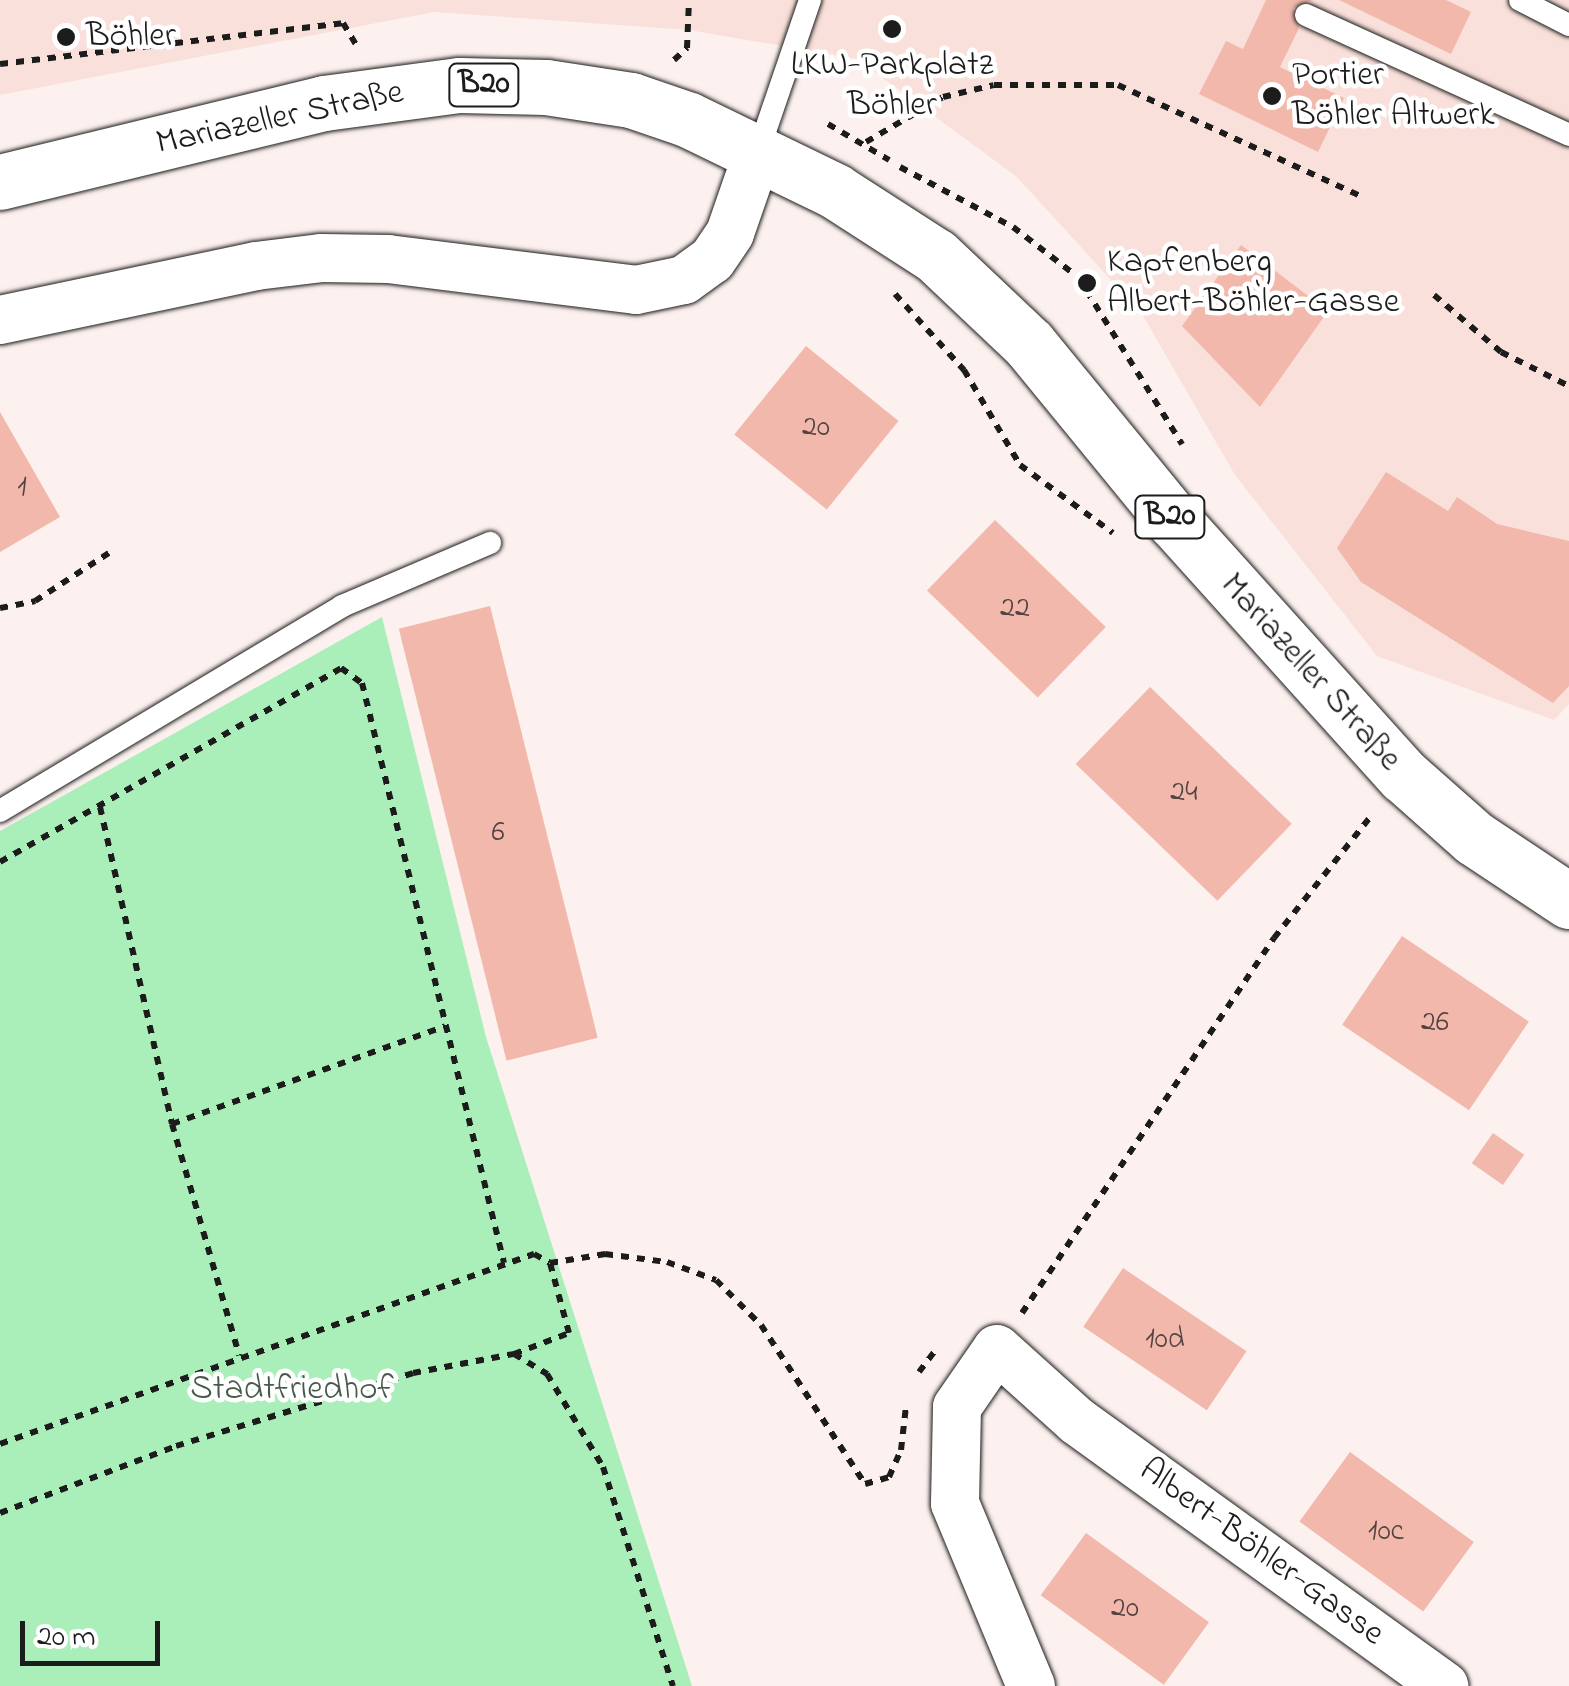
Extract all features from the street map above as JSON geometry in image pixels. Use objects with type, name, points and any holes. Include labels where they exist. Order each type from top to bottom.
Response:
[{"type":"main road","name":"Mariazeller Straße","points":[[0,182],[324,103],[459,85],[546,87],[631,100],[758,152],[835,190],[936,256],[1030,344],[1174,522],[1379,797],[1474,838],[1569,900]]},
{"type":"street","points":[[0,320],[256,266],[321,258],[388,258],[636,290],[668,284],[712,260],[740,208],[758,152]]},
{"type":"street","points":[[997,1349],[957,1408],[955,1503],[1032,1686]]},
{"type":"street","name":"Albert-Böhler-Gasse","points":[[997,1349],[1077,1421],[1445,1686]]},
{"type":"lane","points":[[800,26],[801,0]]},
{"type":"lane","points":[[758,152],[810,0]]},
{"type":"lane","points":[[1520,0],[1569,25]]},
{"type":"lane","points":[[1306,15],[1569,135]]},
{"type":"lane","points":[[0,812],[342,606],[490,543]]},
{"type":"path","points":[[674,60],[687,48],[689,0]]},
{"type":"path","points":[[0,64],[343,22],[362,55]]},
{"type":"path","points":[[865,142],[944,97],[994,85],[1118,85],[1361,196]]},
{"type":"path","points":[[887,287],[964,370],[1020,465],[1124,541]]},
{"type":"path","points":[[1434,295],[1501,352],[1569,386]]},
{"type":"path","points":[[0,608],[35,601],[109,553]]},
{"type":"path","points":[[0,862],[341,668],[362,683],[504,1263]]},
{"type":"path","points":[[1379,797],[1388,827]]},
{"type":"path","points":[[0,1444],[504,1263],[534,1254],[550,1263],[605,1254],[667,1262],[716,1280],[761,1325],[865,1484],[888,1478],[901,1450],[906,1404],[926,1356],[962,1336],[997,1349],[1274,938],[1379,797]]},
{"type":"path","points":[[100,807],[172,1124],[239,1355]]},
{"type":"path","points":[[172,1124],[445,1026]]},
{"type":"path","points":[[0,1513],[176,1446],[413,1373],[514,1354],[569,1333],[550,1263]]},
{"type":"path","points":[[514,1354],[547,1374],[603,1467],[674,1686]]},
{"type":"shaded area","points":[[0,0],[1569,0],[1569,704],[1554,720],[1377,656],[1235,475],[1142,314],[1017,177],[857,59],[689,30],[434,12],[0,95]]},
{"type":"green space","name":"Stadtfriedhof","points":[[382,617],[486,1037],[692,1686],[0,1686],[0,831]]},
{"type":"building","name":"Portier Böhler Altwerk","points":[[1266,0],[1313,0],[1293,8],[1299,28],[1280,67],[1344,98],[1318,152],[1199,94],[1226,41],[1243,49]]},
{"type":"building","points":[[1339,0],[1446,0],[1471,12],[1451,54]]},
{"type":"building","points":[[1241,245],[1328,311],[1260,407],[1182,326]]},
{"type":"building","points":[[806,346],[898,421],[827,509],[734,435]]},
{"type":"building","points":[[0,412],[60,517],[0,552]]},
{"type":"building","points":[[1386,472],[1448,511],[1457,497],[1497,524],[1569,541],[1569,686],[1553,703],[1361,582],[1337,548]]},
{"type":"building","points":[[995,520],[1106,627],[1038,697],[927,590]]},
{"type":"building","points":[[490,606],[598,1038],[506,1061],[399,629]]},
{"type":"building","points":[[1150,687],[1292,824],[1217,901],[1076,764]]},
{"type":"building","points":[[1402,936],[1529,1022],[1469,1110],[1342,1025]]},
{"type":"building","points":[[1493,1133],[1524,1155],[1503,1185],[1472,1163]]},
{"type":"building","points":[[1123,1268],[1247,1351],[1207,1410],[1083,1327]]},
{"type":"building","points":[[1350,1452],[1474,1542],[1423,1612],[1299,1522]]},
{"type":"building","points":[[1086,1533],[1209,1622],[1164,1685],[1041,1595]]},
{"type":"place","name":"LKW-Parkplatz Böhler","points":[[892,29]]},
{"type":"place","name":"Böhler","points":[[66,37]]},
{"type":"place","name":"Portier Böhler Altwerk","points":[[1272,96]]},
{"type":"place","name":"Kapfenberg Albert-Böhler-Gasse","points":[[1087,283]]}]
